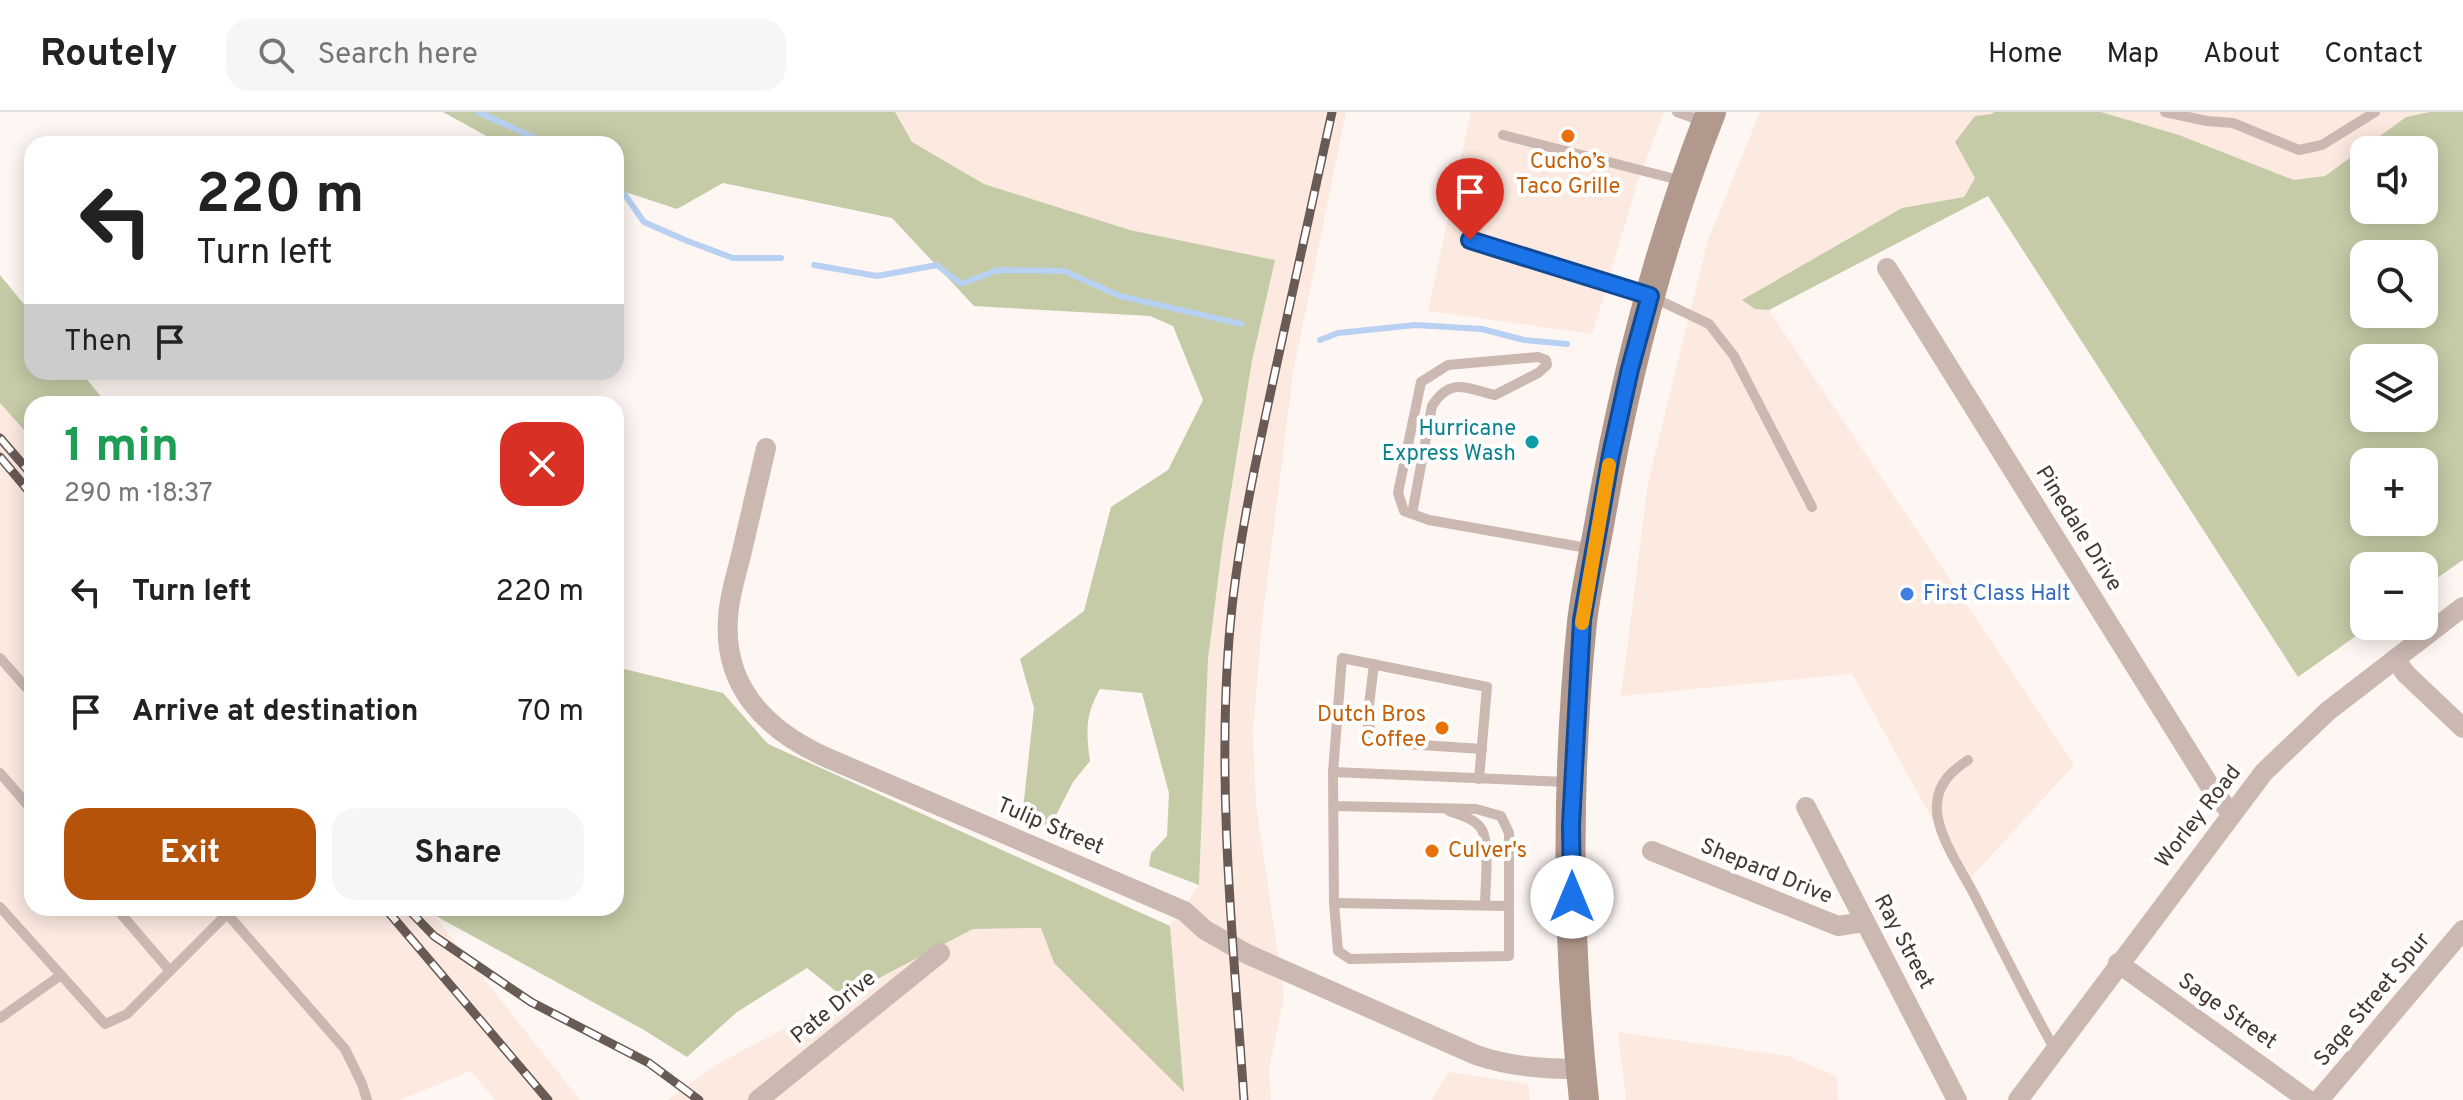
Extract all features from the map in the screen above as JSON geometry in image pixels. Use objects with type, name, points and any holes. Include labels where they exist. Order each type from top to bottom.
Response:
[{"type":"main road","points":[[1584,1100],[1572,919],[1573,782],[1582,620],[1611,455],[1630,369],[1685,182],[1709,117]]},
{"type":"street","name":"Pinedale Drive","points":[[1887,268],[2213,791],[2231,813]]},
{"type":"street","name":"Tulip Street","points":[[766,448],[730,604],[728,634],[733,666],[743,690],[779,732],[823,756],[1184,911],[1205,930],[1247,954],[1476,1055],[1527,1067],[1581,1069]]},
{"type":"street","name":"Worley Road","points":[[2018,1100],[2264,772],[2298,737],[2463,607]]},
{"type":"street","points":[[2395,659],[2406,674],[2463,728]]},
{"type":"street","name":"Ray Street","points":[[1806,807],[1957,1100]]},
{"type":"street","name":"Shepard Drive","points":[[1652,851],[1838,926],[1865,922]]},
{"type":"street","name":"Sage Street Spur","points":[[2319,1100],[2463,930]]},
{"type":"street","name":"Pate Drive","points":[[758,1100],[940,953]]},
{"type":"street","name":"Sage Street","points":[[2118,963],[2308,1100]]},
{"type":"lane","points":[[1677,112],[1709,117]]},
{"type":"lane","points":[[2165,112],[2209,116],[2299,150],[2322,145],[2375,112]]},
{"type":"lane","points":[[1503,135],[1685,182]]},
{"type":"lane","points":[[1470,240],[1650,296],[1709,324],[1734,356],[1812,507]]},
{"type":"lane","points":[[1412,514],[1432,406],[1441,392],[1454,387],[1467,387],[1495,395],[1538,373],[1547,365],[1546,360],[1526,356],[1448,365],[1421,382],[1398,493],[1404,511],[1412,514],[1429,520],[1595,549]]},
{"type":"lane","points":[[0,658],[24,685]]},
{"type":"lane","points":[[1333,806],[1476,809],[1501,816],[1509,833],[1509,956],[1350,959],[1338,951],[1334,903],[1333,806],[1333,772],[1342,658],[1487,687],[1479,779]]},
{"type":"lane","points":[[1374,664],[1367,722],[1374,738],[1391,743],[1482,749]]},
{"type":"lane","points":[[1968,760],[1949,773],[1942,785],[1937,803],[1938,818],[1954,858],[2055,1050]]},
{"type":"lane","points":[[1333,772],[1573,782]]},
{"type":"lane","points":[[0,773],[24,801]]},
{"type":"lane","points":[[1443,809],[1472,820],[1482,829],[1485,905]]},
{"type":"lane","points":[[1334,903],[1507,906]]},
{"type":"lane","points":[[0,907],[105,1024],[127,1014],[220,916]]},
{"type":"lane","points":[[123,916],[170,971]]},
{"type":"lane","points":[[229,916],[345,1049],[367,1100]]},
{"type":"lane","points":[[0,1018],[61,975]]},
{"type":"shaded area","points":[[895,112],[1346,112],[1293,373],[1262,623],[1253,731],[1256,805],[1284,996],[1269,1069],[1271,1100],[667,1100],[717,1064],[973,929],[1041,928],[1054,963],[1184,1091],[1170,926],[1199,885],[1208,659],[1252,361],[1274,260],[1130,230],[984,184],[911,142]]},
{"type":"shaded area","points":[[1471,112],[1664,112],[1638,181],[1592,334],[1428,311]]},
{"type":"shaded area","points":[[1760,112],[1994,112],[1975,178],[1964,197],[1902,208],[1755,309],[1769,310],[2074,765],[1967,882],[1852,674],[1621,696],[1648,482],[1708,240]]},
{"type":"shaded area","points":[[2101,112],[2430,112],[2406,117],[2380,136],[2350,136],[2350,158],[2325,176],[2294,180],[2179,135]]},
{"type":"shaded area","points":[[0,403],[24,430],[24,916],[434,916],[580,1100],[495,1100],[471,1071],[400,1100],[0,1100]]},
{"type":"shaded area","points":[[1618,1032],[1788,1056],[1837,1076],[1838,1100],[1626,1100]]},
{"type":"shaded area","points":[[1449,1072],[1528,1084],[1530,1100],[1431,1100]]},
{"type":"green space","points":[[443,112],[895,112],[912,142],[984,184],[1130,230],[1275,260],[1252,361],[1208,659],[1199,885],[1149,866],[1151,853],[1167,836],[1169,793],[1142,693],[1100,689],[1088,724],[1090,761],[1073,782],[1050,827],[1022,818],[1034,708],[1020,659],[1084,611],[1111,507],[1168,470],[1203,400],[1173,326],[1150,316],[974,306],[892,218],[723,183],[677,209],[624,192],[624,136],[486,136]]},
{"type":"green space","points":[[1994,112],[2101,112],[2179,135],[2294,180],[2325,176],[2350,158],[2350,224],[2438,224],[2438,136],[2380,136],[2406,117],[2430,112],[2463,112],[2463,560],[2438,577],[2438,552],[2350,552],[2350,640],[2298,677],[1988,196],[1769,310],[1755,309],[1742,300],[1902,208],[1964,197],[1975,178],[1955,142],[1975,116]]},
{"type":"green space","points":[[0,275],[24,304],[24,380],[88,380],[100,396],[24,396],[24,430],[0,403]]},
{"type":"green space","points":[[624,669],[723,693],[768,744],[1170,926],[1184,1092],[1054,963],[1041,928],[973,929],[843,997],[807,968],[737,1012],[687,1057],[644,1030],[436,916],[624,916]]},
{"type":"waterway","points":[[478,112],[530,136]]},
{"type":"waterway","points":[[624,194],[644,222],[685,240],[733,258],[781,258]]},
{"type":"waterway","points":[[814,265],[877,276],[937,265],[961,284],[998,270],[1064,271],[1120,296],[1241,324]]},
{"type":"waterway","points":[[1320,340],[1338,333],[1415,325],[1482,329],[1524,340],[1567,344]]},
{"type":"railway","points":[[1244,1100],[1226,820],[1225,709],[1231,617],[1253,477],[1332,112]]},
{"type":"railway","points":[[0,438],[24,466]]},
{"type":"railway","points":[[0,457],[24,486]]},
{"type":"railway","points":[[392,916],[548,1100]]},
{"type":"railway","points":[[415,916],[434,936],[531,1002],[649,1063],[699,1100]]},
{"type":"slow traffic","points":[[1582,623],[1609,465]]},
{"type":"place","name":"Cucho’s Taco Grille","points":[[1568,136]]},
{"type":"place","name":"Hurricane Express Wash","points":[[1532,442]]},
{"type":"place","name":"First Class Halt","points":[[1907,594]]},
{"type":"place","name":"Dutch Bros Coffee","points":[[1442,728]]},
{"type":"place","name":"Culver's","points":[[1432,851]]},
{"type":"route","points":[[1470,240],[1650,296],[1611,455],[1582,620],[1571,825],[1572,897]]}]
